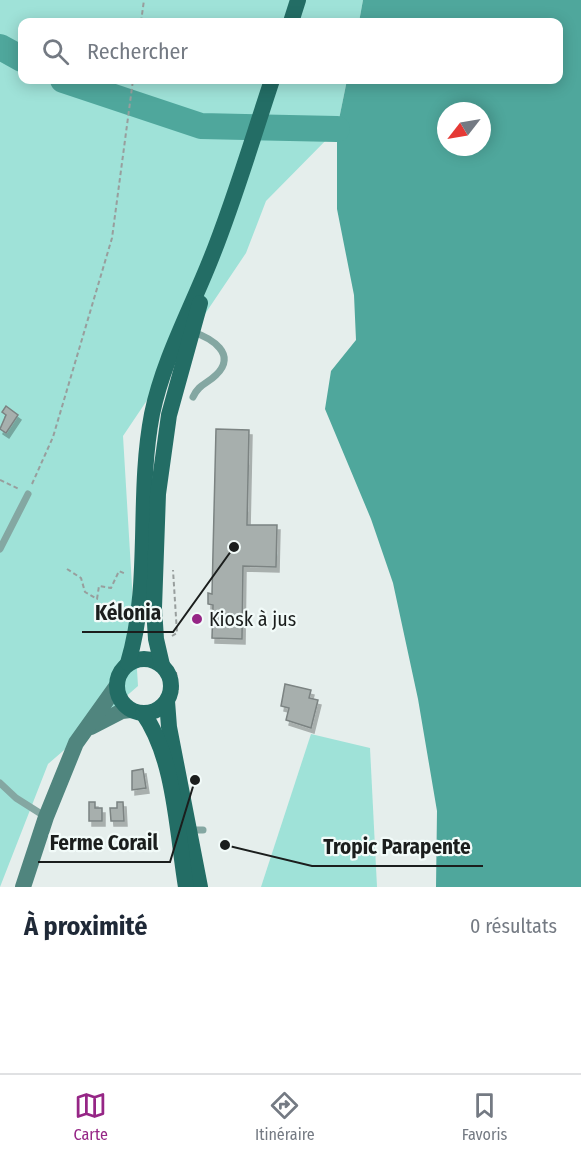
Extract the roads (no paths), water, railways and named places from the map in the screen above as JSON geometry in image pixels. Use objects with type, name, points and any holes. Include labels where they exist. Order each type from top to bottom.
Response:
[{"type":"main road","points":[[292,18],[298,0]]},
{"type":"main road","points":[[186,887],[191,830],[156,731],[118,696],[116,687],[117,678],[128,663],[139,610],[143,497],[153,413],[187,330],[271,84]]},
{"type":"main road","points":[[187,330],[169,415],[158,494],[154,608],[156,639],[169,668],[173,697],[169,727],[191,830],[200,887]]},
{"type":"main road","points":[[128,663],[145,658],[169,668]]},
{"type":"main road","points":[[23,887],[46,817],[76,743],[116,687]]},
{"type":"main road","points":[[85,730],[110,716],[156,711],[173,697]]},
{"type":"lane","points":[[187,330],[211,338],[222,351],[224,359],[217,374],[198,386],[194,397]]},
{"type":"lane","points":[[0,549],[28,494]]},
{"type":"lane","points":[[0,783],[16,798],[46,817]]},
{"type":"waterway","points":[[0,47],[18,57]]},
{"type":"waterway","points":[[75,84],[201,126],[337,129]]},
{"type":"place","name":"Kélonia","points":[[234,547]]},
{"type":"place","name":"Kiosk à jus","points":[[197,619]]},
{"type":"place","name":"Ferme Corail","points":[[195,780]]},
{"type":"place","name":"Tropic Parapente","points":[[225,845]]}]
